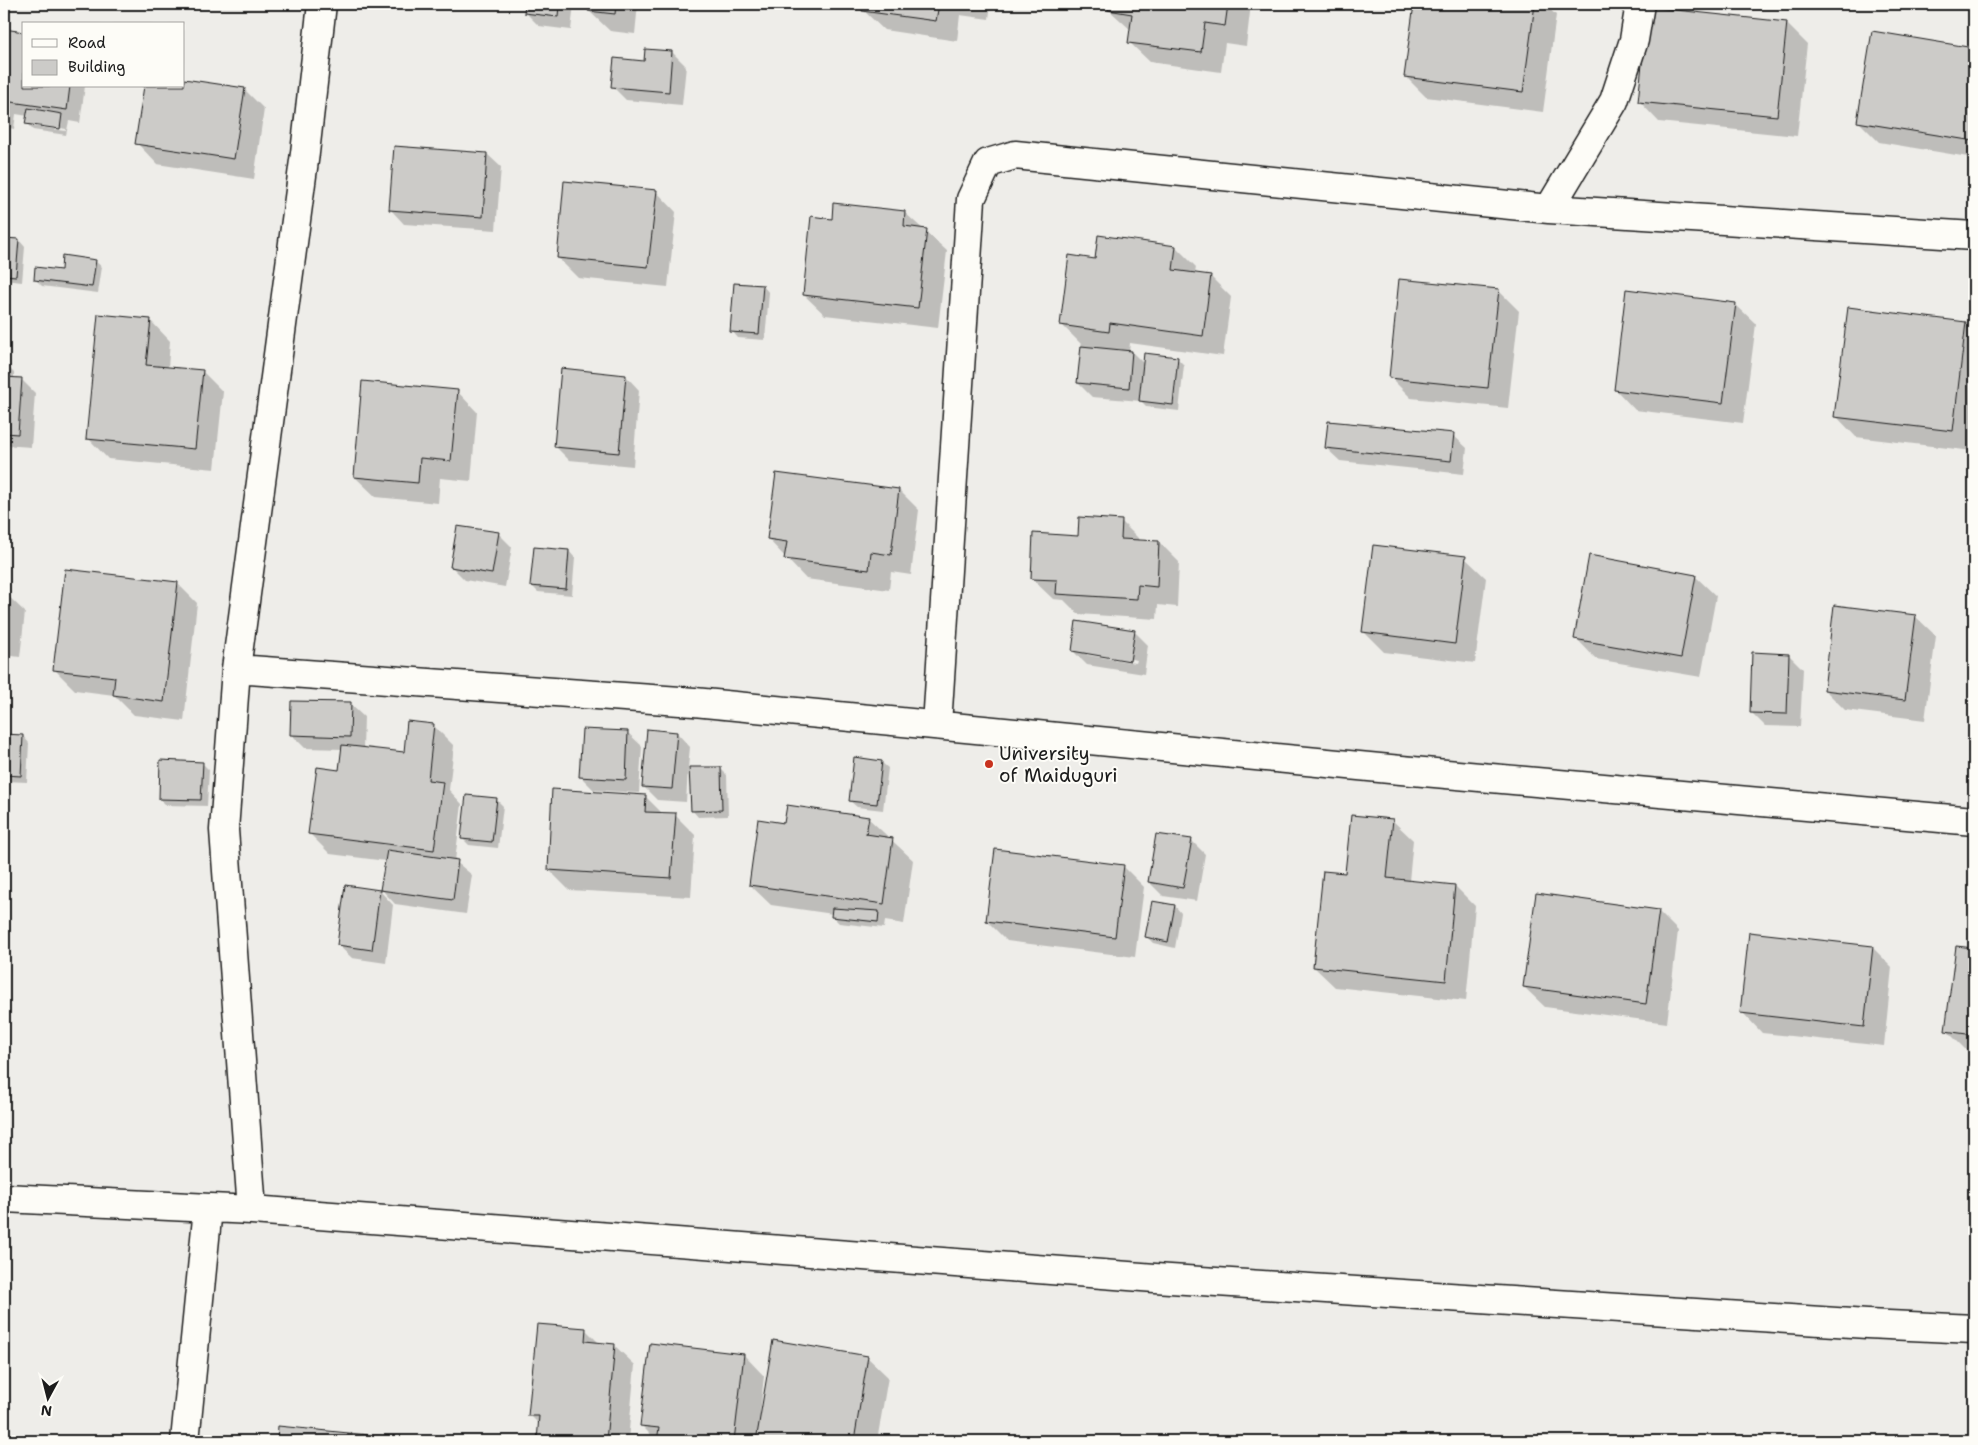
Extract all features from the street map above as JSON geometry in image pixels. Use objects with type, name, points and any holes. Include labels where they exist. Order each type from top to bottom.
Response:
[{"type":"street","points":[[252,1210],[224,830],[236,669],[305,154],[322,4]]},
{"type":"street","points":[[1549,209],[1614,101],[1634,40],[1640,4]]},
{"type":"street","points":[[936,725],[971,199],[988,163],[1015,155],[1549,209],[1974,236]]},
{"type":"street","points":[[236,669],[694,702],[1390,769],[1974,821]]},
{"type":"street","points":[[4,1198],[252,1210],[1155,1278],[1867,1324],[1974,1329]]},
{"type":"street","points":[[185,1441],[208,1208]]},
{"type":"shaded area","name":"University of Maiduguri","points":[[4,4],[1974,4],[1974,1441],[4,1441]]},
{"type":"building","points":[[525,4],[559,4],[558,17],[524,13]]},
{"type":"building","points":[[589,4],[616,4],[615,14],[588,11]]},
{"type":"building","points":[[863,4],[939,4],[936,21],[862,11]]},
{"type":"building","points":[[1109,4],[1228,4],[1225,26],[1205,23],[1201,52],[1128,43],[1132,14],[1108,10]]},
{"type":"building","points":[[1414,4],[1535,4],[1523,92],[1404,77]]},
{"type":"building","points":[[1648,7],[1787,22],[1777,116],[1638,102]]},
{"type":"building","points":[[4,29],[22,32],[22,88],[70,88],[67,110],[4,101]]},
{"type":"building","points":[[1872,31],[1974,48],[1974,141],[1857,122]]},
{"type":"building","points":[[645,49],[672,51],[669,92],[611,87],[614,58],[644,61]]},
{"type":"building","points":[[185,79],[245,88],[234,159],[135,144],[144,88],[185,88]]},
{"type":"building","points":[[4,105],[10,106],[7,123],[4,122]]},
{"type":"building","points":[[28,108],[62,114],[60,129],[25,124]]},
{"type":"building","points":[[394,146],[487,153],[483,217],[389,210]]},
{"type":"building","points":[[564,181],[657,190],[648,267],[557,258]]},
{"type":"building","points":[[833,203],[905,211],[904,226],[927,229],[918,308],[803,295],[811,216],[832,219]]},
{"type":"building","points":[[1098,235],[1176,246],[1173,270],[1211,275],[1203,336],[1110,323],[1109,332],[1060,325],[1069,255],[1095,259]]},
{"type":"building","points":[[4,238],[19,239],[16,276],[4,275]]},
{"type":"building","points":[[62,255],[96,260],[92,287],[34,280],[35,267],[61,270]]},
{"type":"building","points":[[1399,279],[1499,289],[1488,388],[1389,378]]},
{"type":"building","points":[[734,283],[763,285],[759,334],[730,332]]},
{"type":"building","points":[[1626,289],[1736,303],[1723,403],[1614,390]]},
{"type":"building","points":[[1848,307],[1966,322],[1953,431],[1834,417]]},
{"type":"building","points":[[98,314],[151,319],[146,365],[203,370],[195,449],[86,439]]},
{"type":"building","points":[[1081,346],[1132,351],[1129,388],[1077,383]]},
{"type":"building","points":[[1144,353],[1178,357],[1173,405],[1139,401]]},
{"type":"building","points":[[561,368],[626,375],[619,453],[554,447]]},
{"type":"building","points":[[4,377],[22,378],[18,434],[4,433]]},
{"type":"building","points":[[362,381],[458,390],[451,461],[420,458],[418,483],[354,477]]},
{"type":"building","points":[[1328,421],[1454,433],[1451,461],[1325,448]]},
{"type":"building","points":[[776,473],[899,489],[891,555],[871,552],[869,570],[784,559],[787,542],[767,539]]},
{"type":"building","points":[[1079,517],[1122,520],[1121,539],[1159,541],[1157,587],[1138,585],[1137,599],[1056,594],[1057,580],[1031,579],[1033,533],[1078,536]]},
{"type":"building","points":[[457,526],[499,532],[492,574],[450,567]]},
{"type":"building","points":[[1373,545],[1466,556],[1455,644],[1362,632]]},
{"type":"building","points":[[534,547],[569,550],[566,589],[530,586]]},
{"type":"building","points":[[1589,555],[1696,575],[1681,658],[1574,639]]},
{"type":"building","points":[[65,569],[178,582],[164,702],[113,695],[115,677],[53,670]]},
{"type":"building","points":[[1834,605],[1916,615],[1905,700],[1824,690]]},
{"type":"building","points":[[1076,621],[1135,630],[1130,661],[1072,651]]},
{"type":"building","points":[[1752,652],[1789,654],[1787,714],[1750,713]]},
{"type":"building","points":[[291,701],[351,702],[350,737],[290,735]]},
{"type":"building","points":[[407,721],[434,724],[428,780],[443,782],[434,850],[308,834],[317,767],[339,770],[342,745],[404,752]]},
{"type":"building","points":[[582,729],[628,731],[626,780],[579,777]]},
{"type":"building","points":[[647,729],[677,732],[672,789],[642,787]]},
{"type":"building","points":[[4,734],[23,735],[21,776],[4,775]]},
{"type":"building","points":[[854,757],[882,761],[877,804],[849,801]]},
{"type":"building","points":[[160,760],[203,762],[201,800],[159,799]]},
{"type":"building","points":[[689,767],[721,767],[722,810],[691,811]]},
{"type":"building","points":[[552,789],[646,795],[645,812],[676,813],[671,878],[548,870]]},
{"type":"building","points":[[466,795],[497,798],[492,842],[461,839]]},
{"type":"building","points":[[787,805],[869,817],[866,834],[893,838],[884,904],[749,885],[758,819],[784,823]]},
{"type":"building","points":[[1351,815],[1393,819],[1387,878],[1455,885],[1446,981],[1313,967],[1323,871],[1345,873]]},
{"type":"building","points":[[1156,834],[1192,839],[1183,888],[1148,882]]},
{"type":"building","points":[[995,849],[1124,865],[1115,937],[986,921]]},
{"type":"building","points":[[387,850],[458,860],[453,900],[380,890]]},
{"type":"building","points":[[345,885],[380,890],[372,950],[337,945]]},
{"type":"building","points":[[1536,893],[1659,910],[1646,1004],[1523,987]]},
{"type":"building","points":[[1152,901],[1175,905],[1168,942],[1145,937]]},
{"type":"building","points":[[832,908],[879,911],[878,922],[831,917]]},
{"type":"building","points":[[1749,932],[1873,946],[1864,1027],[1740,1013]]},
{"type":"building","points":[[1956,946],[1974,948],[1974,1035],[1945,1031]]},
{"type":"building","points":[[537,1324],[586,1328],[585,1341],[615,1344],[606,1441],[537,1441],[539,1416],[528,1416]]},
{"type":"building","points":[[773,1340],[868,1356],[854,1441],[756,1441]]},
{"type":"building","points":[[650,1343],[744,1354],[734,1441],[657,1441],[659,1428],[640,1426]]},
{"type":"building","points":[[278,1426],[429,1441],[277,1441]]},
{"type":"place","name":"University of Maiduguri","points":[[989,764]]}]
